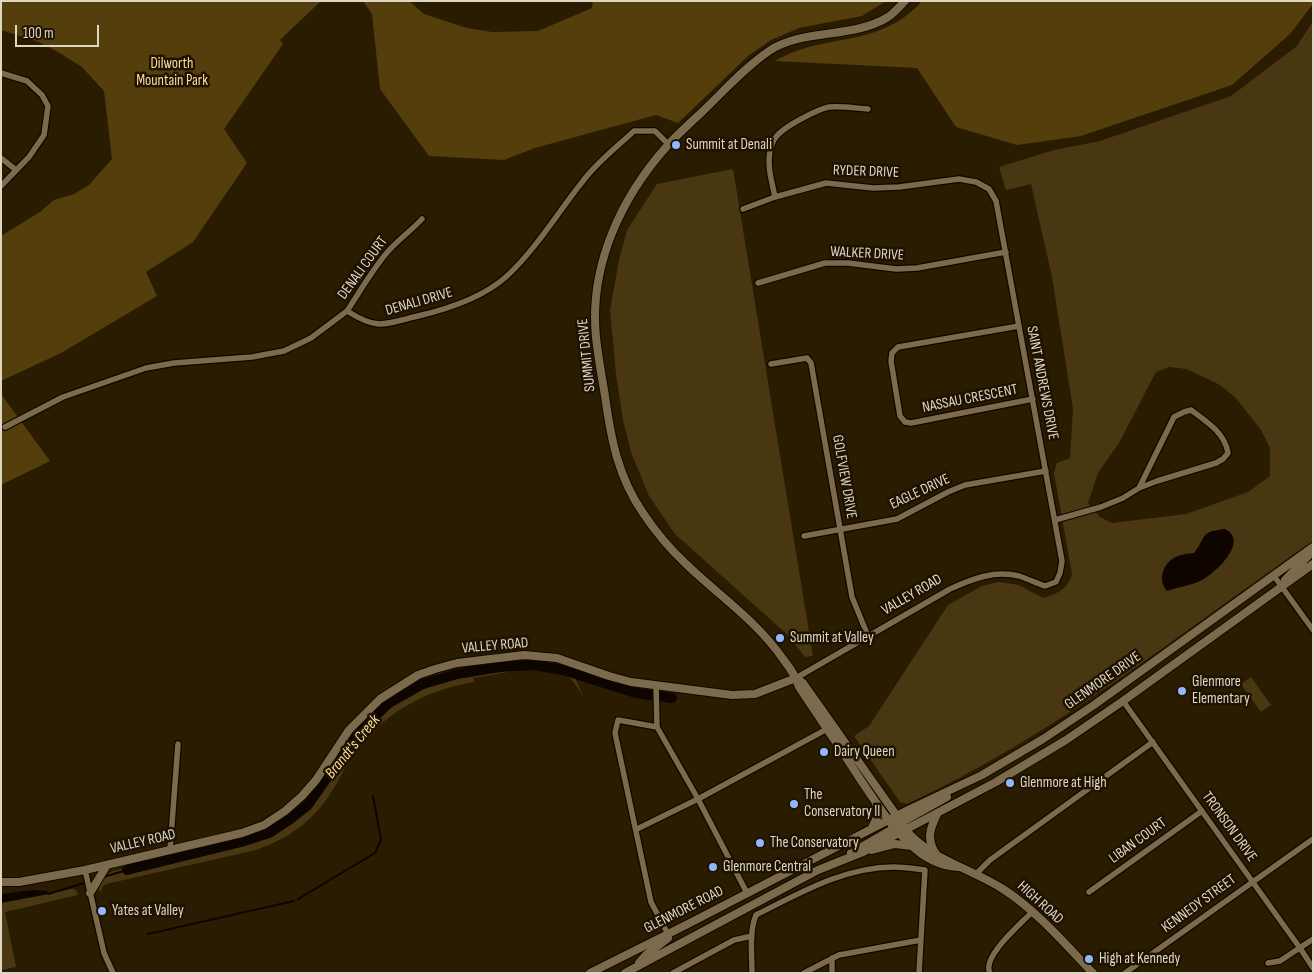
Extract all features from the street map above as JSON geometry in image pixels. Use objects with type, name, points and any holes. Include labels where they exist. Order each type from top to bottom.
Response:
[{"type":"main road","name":"SUMMIT DRIVE","points":[[897,825],[827,729],[774,644],[662,539],[642,512],[624,478],[612,443],[596,336],[596,292],[604,256],[619,214],[643,176],[668,144],[748,67],[771,50],[794,41],[866,26],[888,17],[905,1]]},
{"type":"main road","name":"GLENMORE DRIVE","points":[[897,825],[908,810],[982,775],[1043,739],[1094,705],[1313,547]]},
{"type":"main road","points":[[1281,586],[1313,552]]},
{"type":"main road","name":"GLENMORE DRIVE","points":[[897,825],[937,814],[1042,754],[1123,701],[1313,564]]},
{"type":"main road","name":"VALLEY ROAD","points":[[1,882],[19,882],[85,870],[242,833],[264,825],[285,811],[302,796],[316,780],[349,730],[380,699],[418,675],[435,668],[457,663],[524,655],[557,658],[631,682],[732,695],[756,694],[796,678]]},
{"type":"main road","name":"SUMMIT DRIVE","points":[[796,678],[803,683],[879,800]]},
{"type":"main road","points":[[818,870],[891,830],[982,775]]},
{"type":"main road","points":[[869,832],[876,822],[879,800],[897,808],[908,810]]},
{"type":"main road","points":[[937,814],[929,835],[932,848],[937,856]]},
{"type":"main road","name":"HIGH ROAD","points":[[897,825],[918,843],[958,867]]},
{"type":"main road","name":"HIGH ROAD","points":[[897,825],[912,846],[935,862],[946,866],[958,867],[976,874],[1003,889],[1032,912],[1093,973]]},
{"type":"main road","name":"GLENMORE ROAD","points":[[590,973],[869,832],[897,825]]},
{"type":"main road","name":"GLENMORE ROAD","points":[[625,973],[639,969],[818,870],[863,852],[897,825]]},
{"type":"main road","points":[[863,852],[895,844],[912,846]]},
{"type":"main road","points":[[90,893],[107,864]]},
{"type":"main road","points":[[639,969],[646,955],[686,925]]},
{"type":"street","points":[[1,73],[27,81],[42,95],[48,106],[44,136],[29,157],[1,186]]},
{"type":"street","points":[[775,197],[769,159],[776,137],[796,122],[819,109],[837,107],[868,109]]},
{"type":"street","name":"DENALI DRIVE","points":[[347,311],[365,322],[382,325],[470,300],[506,277],[530,252],[584,179],[634,130],[655,131],[668,144]]},
{"type":"street","points":[[1,158],[16,170]]},
{"type":"street","name":"RYDER DRIVE","points":[[743,209],[775,197],[826,183],[873,188],[899,187],[959,179],[976,182],[989,189]]},
{"type":"street","name":"SAINT ANDREWS DRIVE","points":[[989,189],[996,201],[1062,560],[1056,582]]},
{"type":"street","name":"DENALI COURT","points":[[347,311],[383,257],[395,243],[409,233],[422,219]]},
{"type":"street","name":"WALKER DRIVE","points":[[758,283],[825,263],[848,263],[896,269],[917,268],[1006,252]]},
{"type":"street","points":[[5,427],[63,397],[146,368],[182,362],[252,357],[284,351],[311,338],[347,311]]},
{"type":"street","name":"NASSAU CRESCENT","points":[[1019,326],[898,347],[892,353],[891,360],[900,416],[905,422],[911,422],[1033,400]]},
{"type":"street","name":"GOLFVIEW DRIVE","points":[[771,364],[807,358],[811,363],[852,597],[868,636]]},
{"type":"street","points":[[1055,520],[1101,507],[1123,498],[1139,488],[1223,460],[1228,453],[1226,444],[1211,425],[1191,410],[1174,417],[1139,488]]},
{"type":"street","name":"EAGLE DRIVE","points":[[804,536],[897,518],[965,485],[1046,472]]},
{"type":"street","name":"VALLEY ROAD","points":[[796,678],[950,589],[973,578],[994,574],[1019,576],[1045,586],[1056,582]]},
{"type":"street","points":[[1274,576],[1313,630]]},
{"type":"street","points":[[656,685],[657,727],[748,893]]},
{"type":"street","name":"TRONSON DRIVE","points":[[1123,701],[1253,881],[1313,968]]},
{"type":"street","points":[[657,727],[618,720],[615,733],[637,829],[651,902],[668,934]]},
{"type":"street","points":[[637,829],[698,799],[827,729]]},
{"type":"street","points":[[976,874],[990,860],[1153,742]]},
{"type":"street","points":[[170,850],[178,744]]},
{"type":"street","name":"LIBAN COURT","points":[[1089,892],[1202,811]]},
{"type":"street","name":"KENNEDY STREET","points":[[1125,973],[1313,839]]},
{"type":"street","points":[[752,973],[752,933],[756,915],[821,882],[838,876],[894,867],[926,870],[919,973]]},
{"type":"street","points":[[85,870],[104,952],[113,973]]},
{"type":"street","points":[[990,973],[988,969],[989,960],[1032,912]]},
{"type":"street","points":[[673,973],[734,940],[752,933]]},
{"type":"street","points":[[1268,963],[1280,961],[1313,939]]},
{"type":"street","points":[[804,973],[840,955],[921,940]]},
{"type":"street","points":[[832,958],[832,973]]},
{"type":"shaded area","points":[[1313,21],[1313,541],[1165,647],[1065,715],[961,777],[907,804],[900,802],[854,736],[869,726],[948,605],[982,586],[998,582],[1019,585],[1043,598],[1053,595],[1065,587],[1072,574],[1054,473],[1057,463],[1070,458],[1073,409],[1052,277],[1031,184],[1006,190],[999,167],[1054,150],[1100,141],[1231,96],[1297,46]],"holes":[[[1169,367],[1187,369],[1220,385],[1235,397],[1261,430],[1270,448],[1270,476],[1248,492],[1186,514],[1112,523],[1100,517],[1088,503],[1098,473],[1119,443],[1156,372]]]},
{"type":"shaded area","points":[[733,169],[813,656],[805,657],[789,636],[675,534],[649,496],[631,452],[623,420],[616,374],[610,310],[619,260],[627,230],[657,184]]},
{"type":"shaded area","points":[[1225,529],[1232,534],[1234,541],[1228,557],[1221,565],[1200,581],[1167,591],[1164,587],[1162,575],[1168,563],[1176,557],[1194,553],[1207,533]]},
{"type":"shaded area","points":[[526,662],[549,663],[570,667],[584,698],[575,683],[567,676],[557,672],[534,669],[473,678],[474,682],[439,691],[406,706],[377,727],[353,755],[325,802],[299,828],[279,840],[256,850],[106,884],[99,891],[102,879],[113,871],[252,837],[282,821],[308,797],[343,749],[366,722],[379,709],[407,689],[440,674],[458,669]]},
{"type":"shaded area","points":[[1251,677],[1271,705],[1261,712],[1241,684]]},
{"type":"shaded area","points":[[72,889],[76,890],[78,895],[5,912],[16,967],[1,970],[1,898],[28,898]]},
{"type":"shaded area","points":[[33,890],[47,891],[48,894],[1,903],[1,894]]},
{"type":"green space","name":"Dilworth Mountain Park","points":[[1,1],[321,1],[280,40],[283,44],[224,129],[247,163],[193,242],[146,272],[157,296],[61,353],[1,381],[1,236],[40,212],[54,200],[74,194],[89,185],[112,159],[104,91],[82,67],[58,52],[39,42],[1,30]]},
{"type":"green space","points":[[363,1],[409,1],[424,14],[467,28],[492,32],[538,31],[592,8],[593,1],[886,1],[862,16],[799,28],[771,40],[748,56],[678,123],[656,115],[535,148],[504,160],[429,156],[380,89],[372,14]]},
{"type":"green space","points":[[922,1],[1313,1],[1313,4],[1290,34],[1232,85],[1081,136],[1017,145],[956,127],[917,68],[775,61],[794,52],[870,34],[888,27],[905,16]]},
{"type":"green space","points":[[1,394],[50,461],[1,485]]},
{"type":"waterway","name":"Brandt's Creek","points":[[127,870],[241,842],[269,833],[308,805],[359,732],[374,717],[389,703],[423,684],[457,674],[500,667],[533,665],[563,670],[636,693],[672,698]]},
{"type":"waterway","points":[[298,899],[375,853],[381,840],[373,796]]},
{"type":"waterway","name":"Brandt's Creek","points":[[103,877],[127,870]]},
{"type":"waterway","name":"Brandt's Creek","points":[[48,894],[94,880]]},
{"type":"waterway","points":[[148,934],[294,901]]},
{"type":"place","name":"Summit at Denali","points":[[676,145]]},
{"type":"place","name":"Summit at Valley","points":[[780,638]]},
{"type":"place","name":"Glenmore Elementary","points":[[1182,691]]},
{"type":"place","name":"Dairy Queen","points":[[824,752]]},
{"type":"place","name":"Glenmore at High","points":[[1010,783]]},
{"type":"place","name":"The Conservatory II","points":[[794,804]]},
{"type":"place","name":"The Conservatory","points":[[760,843]]},
{"type":"place","name":"Glenmore Central","points":[[713,867]]},
{"type":"place","name":"Yates at Valley","points":[[102,911]]},
{"type":"place","name":"High at Kennedy","points":[[1089,959]]}]
